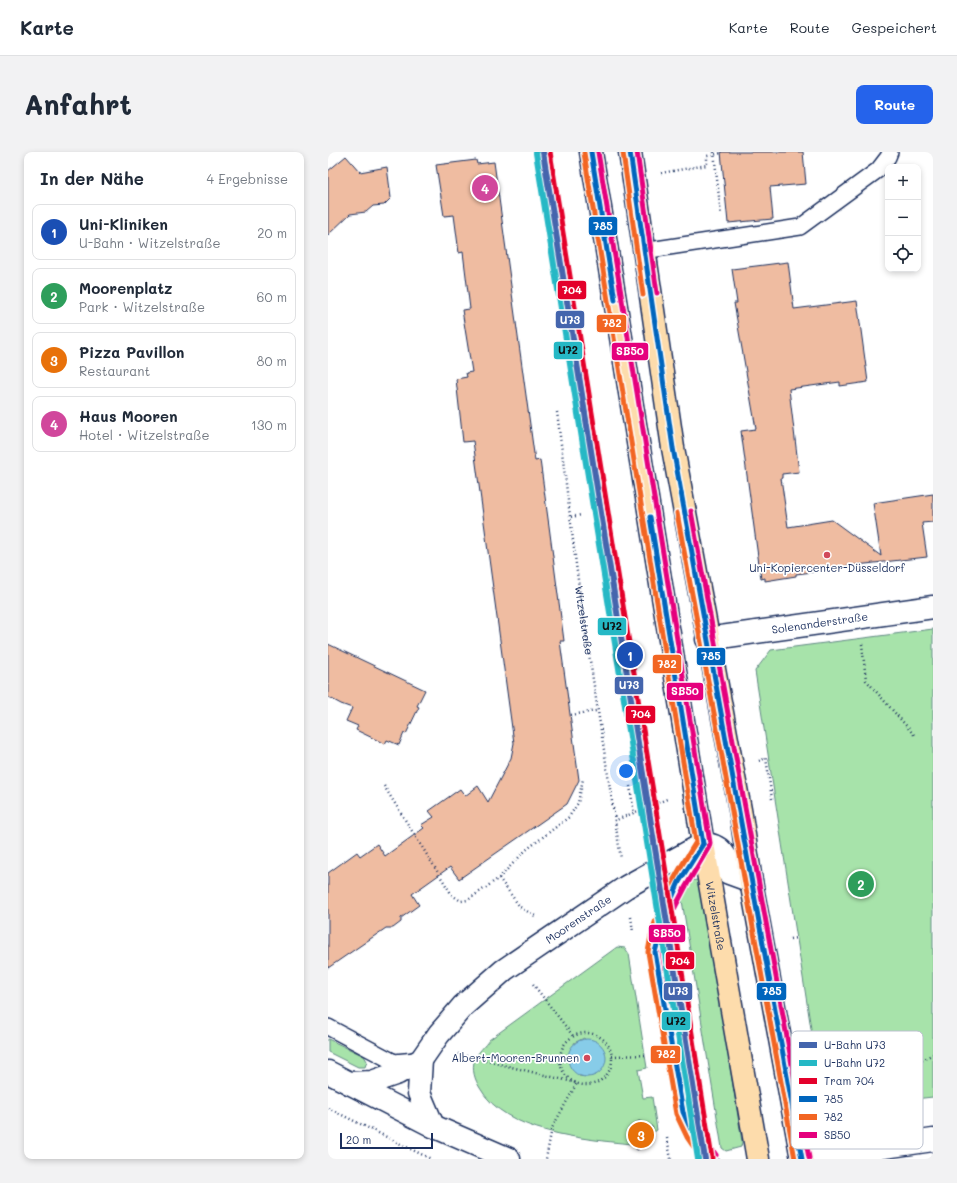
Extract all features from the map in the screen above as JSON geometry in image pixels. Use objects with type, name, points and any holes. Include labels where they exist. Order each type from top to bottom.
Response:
[{"type":"main road","name":"Witzelstraße","points":[[591,152],[703,844],[758,1159]]},
{"type":"main road","points":[[630,152],[643,251],[673,448],[707,639],[741,815],[751,881],[791,1103]]},
{"type":"main road","points":[[799,1149],[801,1159]]},
{"type":"street","name":"Solenanderstraße","points":[[707,639],[933,607]]},
{"type":"street","points":[[703,844],[709,844],[717,847],[724,853],[728,859],[729,873],[751,881]]},
{"type":"street","name":"Moorenstraße","points":[[349,1083],[372,1082],[398,1073],[425,1053],[463,1006],[517,960],[626,887],[703,844]]},
{"type":"street","points":[[425,1053],[419,1093],[433,1126]]},
{"type":"street","points":[[328,1072],[433,1126],[509,1159]]},
{"type":"street","points":[[923,1142],[933,1140]]},
{"type":"street","points":[[801,1159],[875,1149]]},
{"type":"lane","points":[[643,251],[800,227],[878,170],[890,152]]},
{"type":"lane","points":[[703,844],[675,888],[657,935],[655,952],[683,1112],[693,1134],[710,1159]]},
{"type":"lane","points":[[328,1027],[394,1062],[425,1053]]},
{"type":"path","points":[[633,178],[707,165],[707,156],[722,153]]},
{"type":"path","points":[[714,154],[724,239]]},
{"type":"path","name":"Witzelstraße","points":[[557,412],[596,711],[634,938]]},
{"type":"path","points":[[570,517],[581,515]]},
{"type":"path","points":[[860,618],[866,680],[916,737]]},
{"type":"path","points":[[571,715],[596,711]]},
{"type":"path","points":[[766,758],[772,799]]},
{"type":"path","points":[[384,786],[452,895],[461,900],[468,900],[499,878],[526,850],[569,817],[578,803],[583,780]]},
{"type":"path","points":[[630,786],[634,814]]},
{"type":"path","points":[[499,878],[520,907],[542,920],[554,936]]},
{"type":"path","points":[[517,960],[544,1000],[573,1036]]},
{"type":"path","points":[[425,1053],[577,1083],[590,1084],[602,1079],[610,1069],[612,1056],[608,1045],[600,1037],[590,1033],[573,1036],[563,1045],[560,1058],[562,1070],[566,1076],[577,1083]]},
{"type":"path","points":[[923,1060],[933,1054]]},
{"type":"path","points":[[612,1056],[650,1055]]},
{"type":"path","points":[[546,1159],[552,1128],[577,1083]]},
{"type":"path","points":[[328,1108],[431,1159]]},
{"type":"path","points":[[667,1137],[671,1159]]},
{"type":"path","points":[[848,1149],[849,1153]]},
{"type":"green space","points":[[933,629],[933,1097],[923,1098],[923,1031],[811,1031],[755,671],[771,650]]},
{"type":"green space","points":[[698,880],[701,884],[742,1142],[741,1147],[726,1151],[722,1148],[680,888],[681,882]]},
{"type":"green space","points":[[617,947],[625,948],[629,954],[647,1068],[638,1070],[643,1098],[652,1097],[657,1130],[654,1132],[645,1123],[635,1123],[629,1133],[631,1144],[569,1136],[547,1131],[526,1124],[508,1115],[492,1103],[480,1088],[474,1074],[473,1067],[477,1054],[489,1040]],"holes":[[[584,1038],[603,1068],[592,1076],[579,1076],[574,1043]]]},
{"type":"green space","points":[[328,1039],[364,1056],[367,1061],[365,1067],[358,1067],[328,1052]]},
{"type":"water","name":"Albert-Mooren-Brunnen","points":[[583,1039],[591,1039],[601,1044],[605,1051],[605,1065],[601,1072],[591,1077],[583,1077],[573,1072],[571,1069],[568,1062],[568,1054],[573,1044],[576,1042]]},
{"type":"building","points":[[721,152],[803,152],[806,184],[770,187],[773,219],[728,223]]},
{"type":"building","points":[[346,156],[360,172],[387,167],[391,198],[384,205],[373,206],[366,212],[350,214],[328,235],[328,171]]},
{"type":"building","points":[[476,160],[477,164],[494,162],[535,461],[540,460],[564,641],[560,641],[579,780],[567,804],[459,879],[450,867],[412,894],[419,905],[401,918],[401,922],[393,928],[386,928],[328,968],[328,873],[357,852],[360,856],[377,844],[385,856],[424,828],[421,825],[434,817],[429,811],[460,789],[465,796],[478,786],[488,802],[511,758],[514,743],[473,441],[463,442],[456,379],[467,377],[466,373],[472,372],[462,310],[470,309],[463,252],[459,253],[454,215],[444,216],[436,165]]},
{"type":"building","points":[[788,262],[794,309],[857,301],[868,382],[840,386],[840,382],[789,389],[799,472],[782,474],[781,478],[788,527],[832,520],[881,556],[873,503],[933,494],[933,522],[922,523],[927,557],[813,570],[813,572],[796,574],[796,576],[765,581],[765,578],[761,579],[741,431],[756,429],[734,303],[737,303],[732,269]]},
{"type":"building","points":[[328,644],[425,690],[417,706],[419,707],[399,745],[387,740],[385,744],[356,730],[358,726],[346,721],[352,708],[328,697]]},
{"type":"building","points":[[639,1121],[652,1127],[653,1135],[652,1140],[647,1145],[637,1150],[629,1138],[629,1128]]},
{"type":"metro line","name":"U73","points":[[543,152],[705,1159]]},
{"type":"metro line","name":"U72","points":[[536,153],[698,1159]]},
{"type":"tram line","name":"704","points":[[550,152],[712,1158]]},
{"type":"transit line","name":"785","points":[[591,152],[615,300]]},
{"type":"transit line","name":"SB50","points":[[598,152],[710,843],[673,911],[662,952],[690,1110],[699,1131],[716,1155]]},
{"type":"transit line","name":"785","points":[[630,152],[673,448],[791,1098]]},
{"type":"transit line","name":"SB50","points":[[637,152],[657,293]]},
{"type":"transit line","name":"782","points":[[584,153],[696,842],[680,868],[660,908],[648,952],[676,1114],[687,1137],[702,1159]]},
{"type":"transit line","name":"782","points":[[623,153],[643,295]]},
{"type":"transit line","name":"SB50","points":[[691,511],[791,1059]]},
{"type":"transit line","name":"782","points":[[677,513],[791,1137]]},
{"type":"transit line","name":"785","points":[[650,517],[703,844]]},
{"type":"transit line","name":"785","points":[[703,844],[679,882],[667,909],[655,952],[683,1112],[693,1134],[710,1159]]},
{"type":"transit line","name":"782","points":[[793,1149],[795,1159]]},
{"type":"transit line","name":"785","points":[[800,1149],[802,1159]]},
{"type":"transit line","name":"SB50","points":[[807,1149],[809,1158]]},
{"type":"place","name":"Haus Mooren","points":[[485,188]]},
{"type":"place","name":"Uni-Kopiercenter-Düsseldorf","points":[[827,555]]},
{"type":"place","name":"Uni-Kliniken","points":[[630,655]]},
{"type":"place","name":"Moorenplatz","points":[[861,884]]},
{"type":"place","name":"Albert-Mooren-Brunnen","points":[[587,1058]]},
{"type":"place","name":"Pizza Pavillon","points":[[641,1135]]}]
